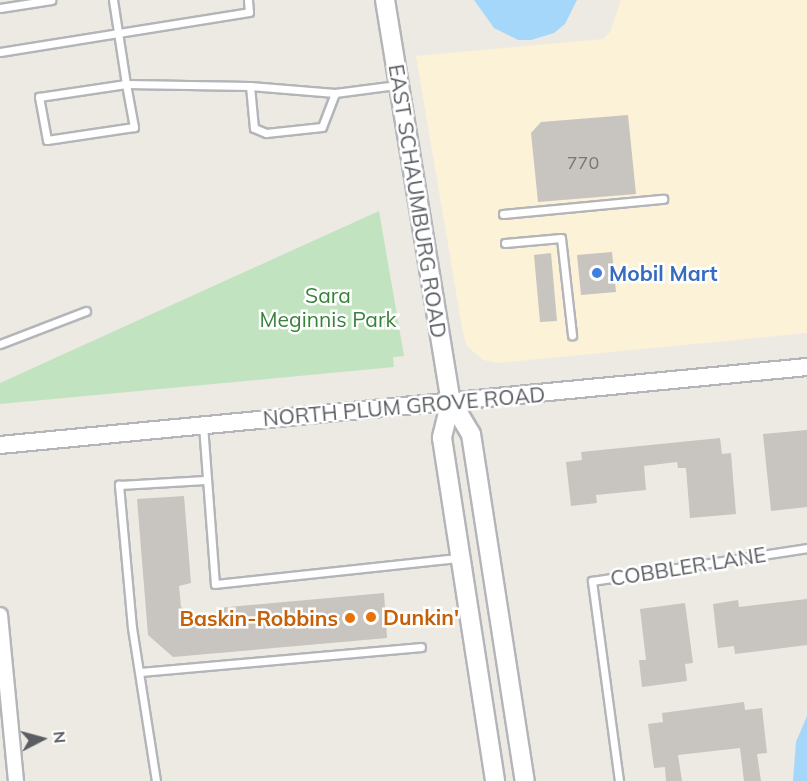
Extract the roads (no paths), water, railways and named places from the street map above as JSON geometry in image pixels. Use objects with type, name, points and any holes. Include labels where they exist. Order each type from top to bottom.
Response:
[{"type":"main road","name":"EAST SCHAUMBURG ROAD","points":[[385,0],[451,401],[471,434],[525,781]]},
{"type":"main road","name":"EAST SCHAUMBURG ROAD","points":[[451,401],[442,438],[495,781]]},
{"type":"street","name":"NORTH PLUM GROVE ROAD","points":[[0,445],[807,367]]},
{"type":"street","points":[[0,615],[16,781]]},
{"type":"lane","points":[[0,8],[51,0]]},
{"type":"lane","points":[[113,0],[126,84],[134,127],[47,140],[39,97],[126,84],[250,86],[336,93],[399,84]]},
{"type":"lane","points":[[0,50],[249,12],[248,0]]},
{"type":"lane","points":[[250,86],[254,128],[266,133],[322,127],[336,93]]},
{"type":"lane","points":[[503,214],[663,199]]},
{"type":"lane","points":[[505,243],[561,238],[572,334]]},
{"type":"lane","points":[[0,344],[86,311]]},
{"type":"lane","points":[[203,425],[215,584],[462,558]]},
{"type":"lane","points":[[156,781],[141,672],[132,628],[119,485],[206,480]]},
{"type":"lane","name":"COBBLER LANE","points":[[619,781],[592,581],[807,548]]},
{"type":"lane","points":[[141,672],[421,647]]},
{"type":"water","points":[[474,0],[577,0],[565,24],[554,33],[531,40],[518,40],[494,28]]},
{"type":"water","points":[[807,716],[807,781],[793,781],[796,742]]},
{"type":"place","name":"Mobil Mart","points":[[597,273]]},
{"type":"place","name":"Dunkin'","points":[[371,617]]},
{"type":"place","name":"Baskin-Robbins","points":[[350,618]]},
{"type":"park label","name":"Sara Meginnis Park","points":[[328,307]]}]
